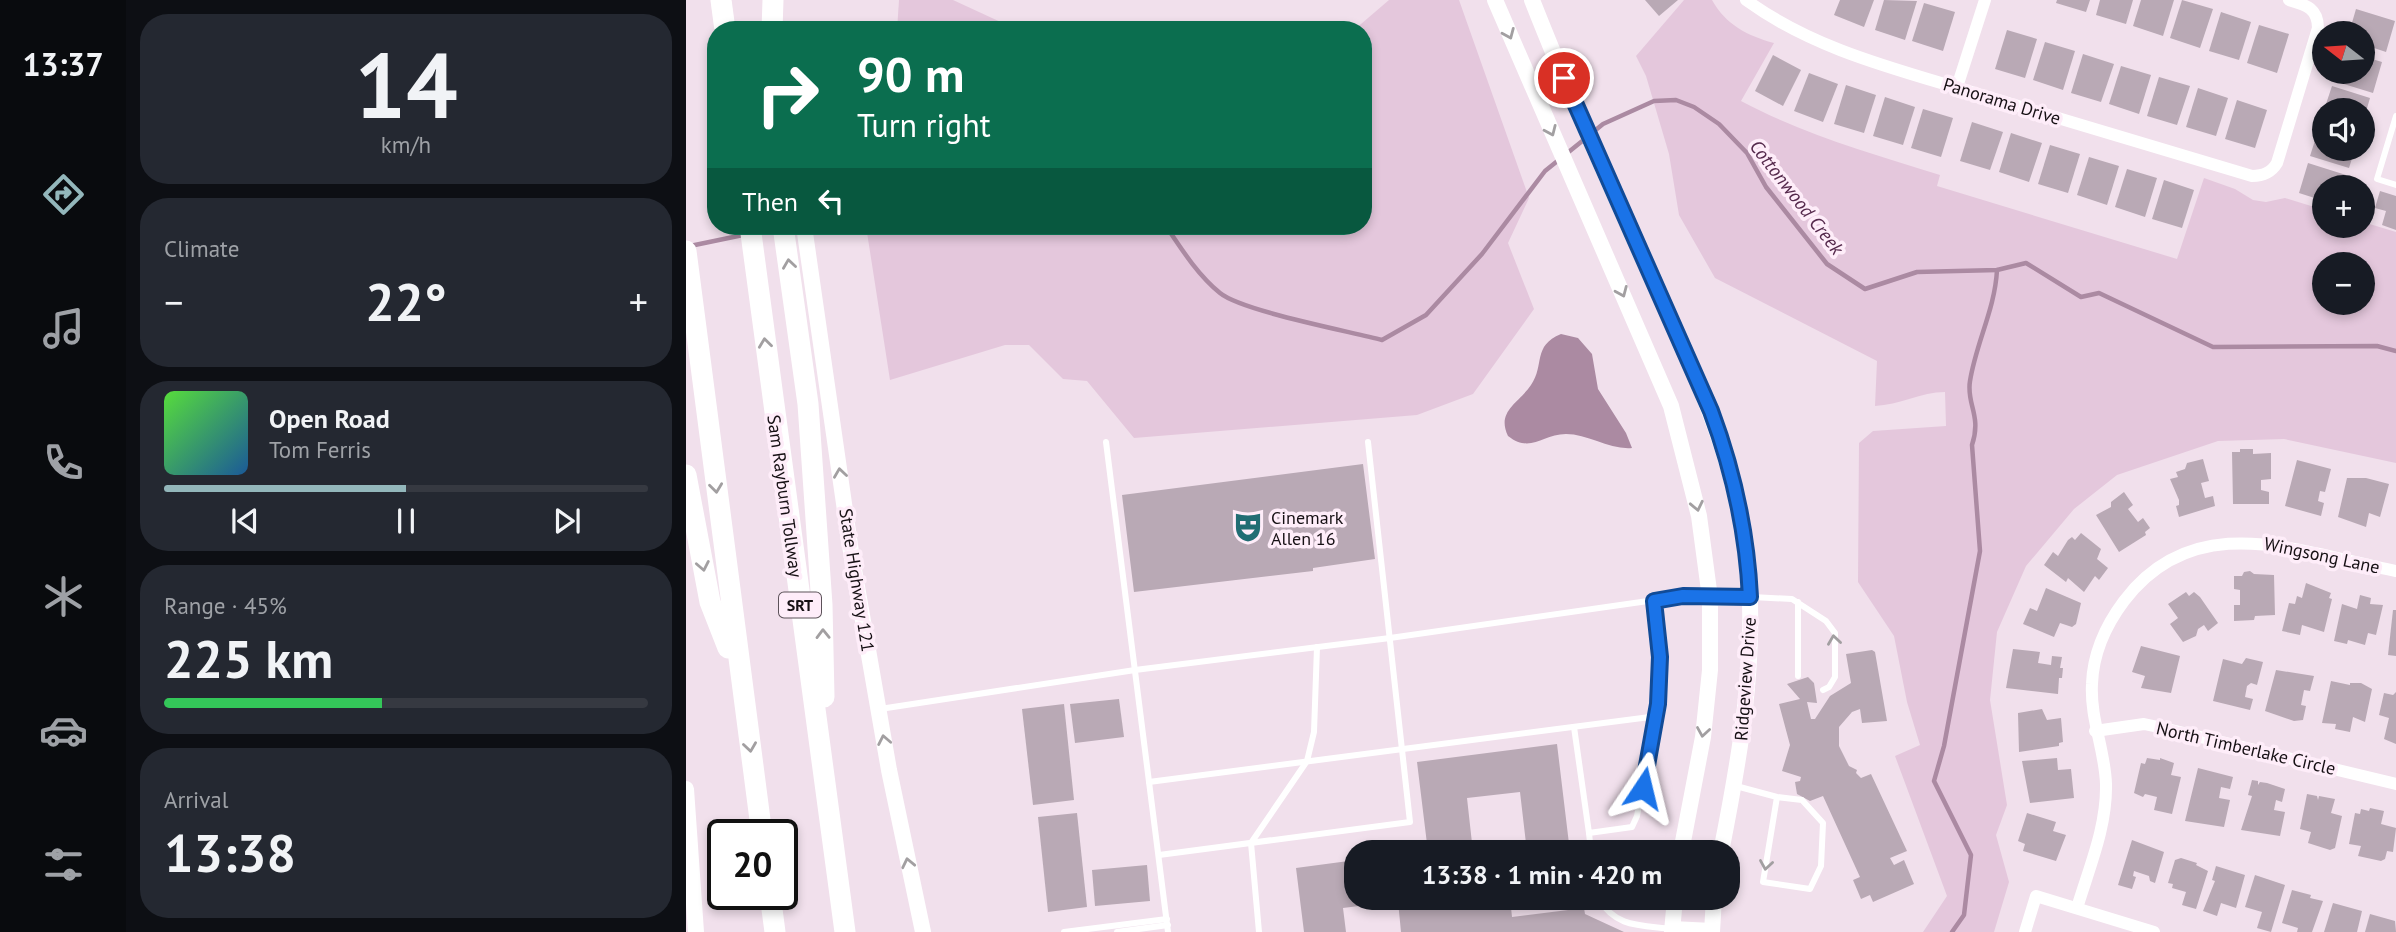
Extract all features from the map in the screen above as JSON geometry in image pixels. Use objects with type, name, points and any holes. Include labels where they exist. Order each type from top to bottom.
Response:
[{"type":"highway","points":[[721,0],[724,21]]},
{"type":"highway","points":[[773,21],[775,0]]},
{"type":"highway","name":"Sam Rayburn Tollway","points":[[751,235],[845,932]]},
{"type":"highway","points":[[784,235],[808,404],[822,605],[827,800]]},
{"type":"highway","points":[[686,251],[760,819]]},
{"type":"highway","points":[[686,475],[710,602],[740,679]]},
{"type":"highway","points":[[773,910],[775,932]]},
{"type":"main road","points":[[775,0],[778,21]]},
{"type":"main road","name":"Ridgeview Drive","points":[[1495,0],[1671,406],[1699,516],[1710,598],[1711,651],[1706,714],[1683,840]]},
{"type":"main road","name":"Ridgeview Drive","points":[[1532,0],[1624,216],[1702,388],[1724,446],[1742,525],[1750,597],[1748,692],[1723,840]]},
{"type":"main road","name":"State Highway 121","points":[[805,235],[851,552],[878,709],[924,931]]},
{"type":"main road","points":[[1710,598],[1750,597]]},
{"type":"main road","points":[[686,789],[696,932]]},
{"type":"main road","points":[[1674,910],[1672,930],[1712,931],[1713,910]]},
{"type":"street","name":"Panorama Drive","points":[[1746,0],[1772,19],[1811,39],[1880,65],[2252,176],[2267,174],[2277,163],[2318,28],[2316,14],[2308,5],[2289,0]]},
{"type":"street","points":[[1957,87],[1985,0]]},
{"type":"street","name":"Wingsong Lane","points":[[2077,908],[2105,811],[2106,784],[2103,758],[2095,731],[2092,682],[2104,635],[2129,594],[2173,560],[2220,544],[2258,542],[2396,570]]},
{"type":"street","name":"North Timberlake Circle","points":[[2095,731],[2144,724],[2396,784]]},
{"type":"street","points":[[2025,932],[2036,896],[2154,932]]},
{"type":"lane","points":[[2396,116],[2377,179],[2396,185]]},
{"type":"lane","points":[[1106,442],[1168,925]]},
{"type":"lane","points":[[1159,855],[1410,822],[1368,442]]},
{"type":"lane","points":[[878,709],[1135,670],[1390,638],[1683,596],[1710,598]]},
{"type":"lane","points":[[1750,597],[1785,597],[1798,602],[1826,621],[1835,633],[1835,677],[1829,687],[1823,690]]},
{"type":"lane","points":[[1589,833],[1632,827],[1637,816],[1658,704],[1660,657],[1654,601]]},
{"type":"lane","points":[[1798,602],[1798,676]]},
{"type":"lane","points":[[1259,932],[1251,843],[1307,761],[1314,732],[1317,647]]},
{"type":"lane","points":[[1149,782],[1650,718],[1658,704]]},
{"type":"lane","points":[[1574,727],[1590,840]]},
{"type":"lane","points":[[1734,785],[1777,797],[1802,800],[1824,823],[1821,866],[1810,889],[1763,882],[1777,797]]},
{"type":"lane","points":[[1606,910],[1608,914],[1633,925],[1672,930]]},
{"type":"lane","points":[[1064,932],[1168,925]]},
{"type":"lane","points":[[1117,932],[1168,925]]},
{"type":"shaded area","points":[[899,0],[953,0],[998,21],[898,21]]},
{"type":"shaded area","points":[[1389,0],[1459,0],[1529,198],[1508,243],[1534,309],[1473,394],[1417,415],[1134,438],[1087,381],[1063,379],[1029,345],[1005,345],[890,380],[867,235],[1372,235],[1372,21],[1364,21]]},
{"type":"shaded area","points":[[1684,0],[1712,0],[1738,28],[1774,43],[1741,101],[1814,134],[1940,175],[1937,186],[2177,259],[2204,178],[2235,189],[2253,200],[2266,202],[2285,198],[2312,206],[2312,238],[2375,238],[2375,226],[2396,232],[2396,463],[2284,439],[2218,441],[2117,475],[2074,509],[2026,566],[1997,632],[1990,700],[2007,805],[1996,835],[2009,882],[1994,932],[1923,932],[1947,896],[1895,756],[1920,745],[1907,702],[1894,636],[1858,582],[1859,443],[1873,431],[1946,426],[1945,392],[1875,406],[1877,361],[1715,278],[1679,215],[1669,154],[1646,76],[1636,56]]},
{"type":"shaded area","points":[[1561,334],[1578,338],[1592,354],[1598,389],[1626,433],[1632,448],[1616,447],[1583,436],[1566,434],[1530,443],[1516,441],[1508,436],[1505,420],[1510,408],[1535,378],[1546,344]]},
{"type":"building","points":[[1645,0],[1678,0],[1659,16]]},
{"type":"building","points":[[1840,0],[1874,0],[1864,27],[1834,15]]},
{"type":"building","points":[[1884,0],[1917,1],[1905,40],[1875,30]]},
{"type":"building","points":[[2057,0],[2090,0],[2086,12],[2056,3]]},
{"type":"building","points":[[2100,0],[2133,0],[2126,24],[2096,15]]},
{"type":"building","points":[[2141,0],[2174,0],[2163,36],[2133,26]]},
{"type":"building","points":[[2182,0],[2213,9],[2200,48],[2170,38]]},
{"type":"building","points":[[1924,3],[1955,12],[1943,51],[1912,41]]},
{"type":"building","points":[[2356,9],[2395,21],[2386,52],[2375,48],[2375,21],[2352,21]]},
{"type":"building","points":[[2221,12],[2251,22],[2239,60],[2209,51]]},
{"type":"building","points":[[2259,25],[2289,34],[2277,73],[2247,63]]},
{"type":"building","points":[[2007,30],[2037,39],[2025,78],[1995,69]]},
{"type":"building","points":[[2045,42],[2075,51],[2063,90],[2033,80]]},
{"type":"building","points":[[2083,54],[2114,64],[2101,102],[2071,93]]},
{"type":"building","points":[[1773,55],[1801,70],[1783,106],[1755,91]]},
{"type":"building","points":[[2375,60],[2382,62],[2373,93],[2344,84],[2375,84]]},
{"type":"building","points":[[2121,66],[2151,75],[2139,114],[2109,104]]},
{"type":"building","points":[[1809,73],[1838,84],[1823,122],[1794,111]]},
{"type":"building","points":[[2159,77],[2190,86],[2177,125],[2147,116]]},
{"type":"building","points":[[1846,85],[1876,95],[1864,133],[1834,124]]},
{"type":"building","points":[[2332,86],[2370,98],[2328,98]]},
{"type":"building","points":[[2198,88],[2228,98],[2216,136],[2186,127]]},
{"type":"building","points":[[1885,97],[1915,107],[1903,145],[1873,136]]},
{"type":"building","points":[[2237,100],[2267,110],[2255,148],[2225,139]]},
{"type":"building","points":[[1923,109],[1953,118],[1941,157],[1911,148]]},
{"type":"building","points":[[1972,122],[2003,132],[1990,170],[1960,161]]},
{"type":"building","points":[[2011,133],[2042,143],[2029,182],[1999,172]]},
{"type":"building","points":[[2050,145],[2080,154],[2068,193],[2038,184]]},
{"type":"building","points":[[2089,157],[2119,166],[2107,205],[2077,195]]},
{"type":"building","points":[[2326,161],[2351,161],[2349,168]]},
{"type":"building","points":[[2308,163],[2346,175],[2312,175],[2312,197],[2299,193]]},
{"type":"building","points":[[2127,169],[2157,178],[2145,217],[2115,207]]},
{"type":"building","points":[[2164,180],[2194,190],[2182,228],[2152,219]]},
{"type":"building","points":[[2380,191],[2396,196],[2396,230],[2382,225],[2386,211],[2375,208]]},
{"type":"building","points":[[2240,449],[2253,449],[2253,454],[2271,453],[2271,479],[2261,480],[2261,490],[2269,492],[2269,504],[2233,504],[2232,452],[2240,452]]},
{"type":"building","points":[[2203,459],[2209,481],[2201,483],[2205,498],[2213,496],[2215,506],[2179,517],[2176,506],[2179,505],[2179,500],[2170,479],[2178,477],[2176,472],[2185,469],[2187,463]]},
{"type":"building","points":[[2297,460],[2331,469],[2325,492],[2320,491],[2318,501],[2324,503],[2321,516],[2285,506]]},
{"type":"building","name":"Cinemark Allen 16","points":[[1363,464],[1375,559],[1313,568],[1313,571],[1134,592],[1122,495]]},
{"type":"building","points":[[2347,478],[2366,478],[2389,484],[2380,517],[2369,513],[2366,527],[2338,517]]},
{"type":"building","points":[[2124,492],[2133,505],[2128,509],[2138,522],[2143,518],[2150,528],[2145,532],[2146,535],[2119,552],[2096,515],[2111,507],[2111,502]]},
{"type":"building","points":[[2081,533],[2101,549],[2097,559],[2108,568],[2099,580],[2095,576],[2084,592],[2068,578],[2066,582],[2044,565],[2053,552],[2058,556],[2068,540],[2072,537],[2075,540]]},
{"type":"building","points":[[2250,571],[2254,574],[2274,575],[2275,615],[2234,621],[2234,605],[2240,605],[2240,590],[2234,589],[2234,576],[2242,576],[2244,572]]},
{"type":"building","points":[[2306,583],[2331,593],[2324,632],[2302,625],[2300,635],[2282,631],[2289,603],[2295,604],[2297,596],[2302,598]]},
{"type":"building","points":[[2046,588],[2081,603],[2076,624],[2072,627],[2060,623],[2054,637],[2023,624],[2030,608],[2037,611]]},
{"type":"building","points":[[2186,592],[2189,596],[2194,592],[2200,597],[2218,623],[2208,631],[2204,625],[2198,629],[2196,636],[2183,642],[2170,624],[2178,618],[2168,604]]},
{"type":"building","points":[[2360,595],[2371,598],[2370,604],[2383,605],[2376,635],[2368,633],[2365,645],[2348,640],[2347,644],[2334,641],[2342,604],[2357,609]]},
{"type":"building","points":[[2393,610],[2396,610],[2396,656],[2388,655]]},
{"type":"building","points":[[2141,646],[2180,656],[2171,693],[2141,688],[2145,676],[2132,672]]},
{"type":"building","points":[[2013,649],[2040,652],[2038,663],[2051,665],[2052,656],[2062,657],[2062,678],[2059,678],[2058,694],[2006,688]]},
{"type":"building","points":[[1872,650],[1875,652],[1887,721],[1862,723],[1860,709],[1852,712],[1839,727],[1839,746],[1849,766],[1857,770],[1856,773],[1861,778],[1871,774],[1907,851],[1890,858],[1894,865],[1904,860],[1914,884],[1873,902],[1870,895],[1861,899],[1853,880],[1860,877],[1823,796],[1810,801],[1797,794],[1795,782],[1800,781],[1801,777],[1782,771],[1790,745],[1779,704],[1800,699],[1787,684],[1808,677],[1814,683],[1817,703],[1807,702],[1811,719],[1815,719],[1830,696],[1851,683],[1846,654]]},
{"type":"building","points":[[2246,658],[2263,662],[2257,685],[2251,683],[2247,686],[2245,697],[2253,699],[2250,710],[2213,701],[2223,659],[2242,664]]},
{"type":"building","points":[[2276,670],[2314,676],[2310,691],[2304,690],[2301,705],[2306,706],[2303,720],[2294,721],[2265,711]]},
{"type":"building","points":[[2331,681],[2350,685],[2361,683],[2372,689],[2365,722],[2353,717],[2350,732],[2335,729],[2336,724],[2322,723]]},
{"type":"building","points":[[2396,692],[2396,744],[2384,739],[2389,718],[2379,715],[2384,693],[2393,695]]},
{"type":"building","points":[[1119,699],[1124,737],[1075,743],[1070,704]]},
{"type":"building","points":[[1064,704],[1074,800],[1033,805],[1022,709]]},
{"type":"building","points":[[2042,709],[2047,720],[2061,718],[2063,742],[2059,743],[2059,746],[2019,752],[2018,713]]},
{"type":"building","points":[[1557,744],[1569,840],[1526,840],[1520,792],[1467,798],[1472,840],[1427,840],[1417,762]]},
{"type":"building","points":[[2057,758],[2058,770],[2071,769],[2074,798],[2030,803],[2022,761]]},
{"type":"building","points":[[2147,758],[2160,758],[2174,763],[2171,775],[2181,777],[2172,814],[2154,810],[2157,797],[2145,794],[2143,797],[2134,793],[2141,763],[2145,764]]},
{"type":"building","points":[[2198,768],[2233,777],[2230,789],[2221,787],[2219,798],[2230,800],[2224,827],[2185,821]]},
{"type":"building","points":[[2252,780],[2258,781],[2258,785],[2260,782],[2267,783],[2285,789],[2282,802],[2276,800],[2274,810],[2285,812],[2280,836],[2241,830],[2252,796],[2248,795]]},
{"type":"building","points":[[2307,794],[2317,796],[2318,800],[2319,796],[2335,799],[2331,813],[2342,816],[2335,848],[2330,850],[2308,843],[2311,832],[2300,829]]},
{"type":"building","points":[[2370,808],[2384,811],[2381,824],[2396,828],[2393,852],[2387,851],[2385,859],[2381,861],[2358,856],[2361,846],[2349,844],[2355,813],[2360,814],[2361,809],[2369,811]]},
{"type":"building","points":[[1077,813],[1087,907],[1048,912],[1038,817]]},
{"type":"building","points":[[2027,813],[2056,822],[2053,831],[2066,835],[2056,861],[2023,851],[2025,844],[2018,841]]},
{"type":"building","points":[[2132,840],[2164,852],[2155,883],[2150,881],[2149,876],[2134,871],[2133,876],[2136,877],[2132,889],[2118,885]]},
{"type":"building","points":[[2181,858],[2197,863],[2196,865],[2208,871],[2196,909],[2182,905],[2186,892],[2172,888],[2173,884],[2168,883],[2175,860]]},
{"type":"building","points":[[1344,862],[1343,908],[1346,932],[1304,932],[1296,868]]},
{"type":"building","points":[[1147,865],[1150,901],[1095,906],[1092,870]]},
{"type":"building","points":[[2216,866],[2245,875],[2236,908],[2221,903],[2217,916],[2203,911],[2215,881],[2212,880]]},
{"type":"building","points":[[2255,875],[2285,885],[2271,932],[2257,928],[2262,912],[2245,907]]},
{"type":"building","points":[[2292,890],[2323,901],[2312,932],[2297,932],[2298,928],[2282,923]]},
{"type":"building","points":[[2333,903],[2362,911],[2357,932],[2324,932]]},
{"type":"building","points":[[1399,910],[1511,910],[1512,917],[1584,910],[1585,914],[1624,932],[1401,932]]},
{"type":"building","points":[[2370,914],[2395,921],[2396,932],[2365,932]]},
{"type":"waterway","name":"Cottonwood Creek","points":[[1592,133],[1603,124],[1654,101],[1676,100],[1694,107],[1719,124],[1747,153],[1766,187],[1827,264],[1865,289],[1917,272],[1997,270],[2026,263],[2081,297],[2099,293],[2213,347],[2377,346],[2396,351]]},
{"type":"waterway","name":"Cottonwood Creek","points":[[1172,235],[1205,278],[1220,293],[1232,300],[1272,313],[1382,340],[1426,315],[1482,254],[1545,171],[1586,138]]},
{"type":"waterway","name":"Cottonwood Creek","points":[[690,246],[743,235]]},
{"type":"waterway","points":[[1952,932],[1964,915],[1971,855],[1934,781],[1944,746],[1980,551],[1972,445],[1975,418],[1969,389],[1993,298],[1997,270]]},
{"type":"place","name":"Cinemark Allen 16","points":[[1248,527]]},
{"type":"route","points":[[1564,78],[1711,411],[1728,461],[1747,559],[1750,597],[1683,596],[1654,601],[1660,657],[1658,704],[1643,788]]}]
